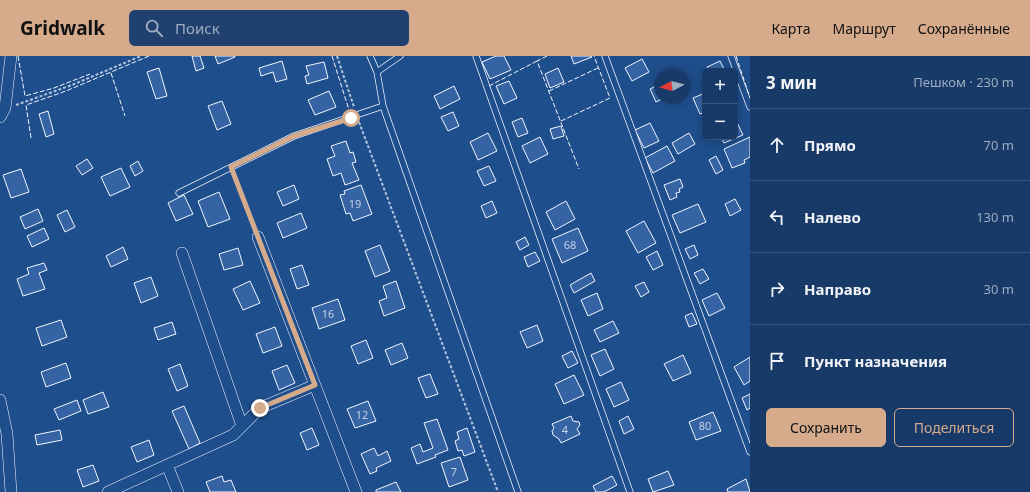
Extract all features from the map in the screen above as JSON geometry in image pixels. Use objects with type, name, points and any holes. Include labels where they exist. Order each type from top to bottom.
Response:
[{"type":"street","points":[[3,113],[11,56]]},
{"type":"street","points":[[258,237],[356,492]]},
{"type":"street","points":[[182,253],[242,426]]},
{"type":"street","points":[[108,492],[233,435],[260,408],[315,385]]},
{"type":"street","points":[[0,400],[7,434],[11,492]]},
{"type":"street","points":[[167,465],[178,492]]},
{"type":"lane","points":[[370,56],[377,72],[383,106],[518,492]]},
{"type":"lane","points":[[377,72],[400,56]]},
{"type":"lane","points":[[476,56],[630,492]]},
{"type":"lane","points":[[604,56],[750,452]]},
{"type":"lane","points":[[731,56],[750,107]]},
{"type":"lane","points":[[178,193],[294,136],[383,106]]},
{"type":"path","points":[[3,113],[140,56]]},
{"type":"path","points":[[337,56],[357,116],[498,492]]},
{"type":"path","points":[[231,167],[258,237]]},
{"type":"building","points":[[192,56],[200,56],[204,68],[196,71]]},
{"type":"building","points":[[215,56],[235,56],[235,57],[218,64]]},
{"type":"building","points":[[496,56],[504,56],[511,70],[490,79],[482,62]]},
{"type":"building","points":[[571,56],[591,56],[592,57],[574,64]]},
{"type":"building","points":[[642,59],[649,72],[632,81],[625,68]]},
{"type":"building","points":[[282,61],[287,79],[276,82],[273,72],[261,76],[259,68]]},
{"type":"building","points":[[720,61],[724,68],[708,68]]},
{"type":"building","points":[[324,62],[328,78],[307,84],[305,76],[309,75],[306,66]]},
{"type":"building","points":[[159,68],[167,96],[156,99],[147,72]]},
{"type":"building","points":[[558,68],[564,82],[550,88],[545,74]]},
{"type":"building","points":[[509,81],[517,98],[504,104],[496,86]]},
{"type":"building","points":[[454,86],[460,99],[440,109],[434,96]]},
{"type":"building","points":[[654,87],[654,98],[650,89]]},
{"type":"building","points":[[329,91],[336,107],[315,115],[308,100]]},
{"type":"building","points":[[702,94],[702,113],[700,114],[693,98]]},
{"type":"building","points":[[222,101],[231,124],[217,130],[208,106]]},
{"type":"building","points":[[48,111],[54,134],[46,137],[39,114]]},
{"type":"building","points":[[453,112],[459,126],[448,131],[441,117]]},
{"type":"building","points":[[522,118],[528,133],[518,137],[512,122]]},
{"type":"building","points":[[650,123],[659,141],[644,148],[635,130]]},
{"type":"building","points":[[738,124],[743,135],[738,137]]},
{"type":"building","points":[[561,126],[564,136],[553,139],[550,129]]},
{"type":"building","points":[[488,133],[497,151],[478,160],[470,142]]},
{"type":"building","points":[[689,133],[695,144],[678,154],[672,143]]},
{"type":"building","points":[[540,137],[548,154],[530,163],[522,146]]},
{"type":"building","points":[[750,137],[750,157],[744,160],[745,163],[732,168],[724,149]]},
{"type":"building","points":[[722,140],[731,140],[724,143]]},
{"type":"building","points":[[346,141],[350,153],[353,152],[356,162],[352,163],[359,180],[345,185],[341,173],[333,176],[327,159],[335,156],[331,146]]},
{"type":"building","points":[[667,146],[675,161],[653,173],[645,158]]},
{"type":"building","points":[[716,156],[723,170],[716,174],[709,160]]},
{"type":"building","points":[[87,159],[93,168],[82,175],[76,166]]},
{"type":"building","points":[[138,161],[143,171],[135,176],[130,166]]},
{"type":"building","points":[[489,166],[496,181],[484,186],[477,171]]},
{"type":"building","points":[[121,168],[130,187],[110,196],[101,177]]},
{"type":"building","points":[[21,169],[29,192],[11,198],[3,175]]},
{"type":"building","points":[[680,179],[683,187],[679,189],[680,192],[676,193],[677,197],[670,200],[664,185]]},
{"type":"building","points":[[294,185],[299,199],[283,206],[277,192]]},
{"type":"building","points":[[361,185],[372,214],[353,221],[350,213],[346,214],[340,195],[345,194],[344,191]]},
{"type":"building","points":[[219,192],[230,219],[208,227],[198,201]]},
{"type":"building","points":[[184,195],[193,214],[176,221],[168,203]]},
{"type":"building","points":[[735,199],[741,210],[730,216],[725,204]]},
{"type":"building","points":[[492,201],[497,213],[486,218],[481,206]]},
{"type":"building","points":[[566,201],[575,219],[555,230],[546,212]]},
{"type":"building","points":[[698,204],[706,222],[680,233],[672,215]]},
{"type":"building","points":[[38,209],[43,221],[25,229],[20,217]]},
{"type":"building","points":[[67,210],[75,227],[65,232],[57,215]]},
{"type":"building","points":[[301,213],[307,228],[283,238],[277,223]]},
{"type":"building","points":[[644,221],[656,243],[638,253],[626,231]]},
{"type":"building","points":[[44,228],[49,239],[32,247],[27,236]]},
{"type":"building","points":[[578,228],[588,251],[562,263],[552,239]]},
{"type":"building","points":[[525,237],[529,245],[520,250],[516,242]]},
{"type":"building","points":[[380,245],[390,271],[375,277],[365,251]]},
{"type":"building","points":[[694,245],[698,255],[690,259],[685,249]]},
{"type":"building","points":[[123,247],[128,259],[111,267],[106,256]]},
{"type":"building","points":[[238,248],[243,265],[224,270],[219,254]]},
{"type":"building","points":[[657,251],[663,265],[653,270],[646,257]]},
{"type":"building","points":[[535,252],[540,261],[528,267],[524,257]]},
{"type":"building","points":[[44,263],[47,270],[39,273],[45,289],[23,296],[17,279],[29,274],[27,268]]},
{"type":"building","points":[[302,265],[309,285],[297,289],[290,269]]},
{"type":"building","points":[[703,269],[709,279],[700,284],[694,273]]},
{"type":"building","points":[[591,273],[595,281],[574,293],[570,285]]},
{"type":"building","points":[[151,277],[158,296],[141,303],[134,283]]},
{"type":"building","points":[[250,281],[260,303],[243,310],[233,289]]},
{"type":"building","points":[[396,281],[405,308],[384,316],[379,301],[387,298],[383,286]]},
{"type":"building","points":[[644,282],[649,292],[641,297],[635,286]]},
{"type":"building","points":[[597,293],[603,309],[588,316],[581,300]]},
{"type":"building","points":[[717,293],[725,308],[709,316],[702,300]]},
{"type":"building","points":[[338,299],[345,320],[319,329],[312,308]]},
{"type":"building","points":[[692,313],[697,324],[689,327],[685,316]]},
{"type":"building","points":[[61,320],[67,337],[42,346],[36,328]]},
{"type":"building","points":[[613,321],[619,333],[600,342],[594,330]]},
{"type":"building","points":[[172,322],[176,334],[158,340],[154,328]]},
{"type":"building","points":[[537,325],[543,341],[527,348],[520,332]]},
{"type":"building","points":[[275,327],[282,346],[263,353],[256,334]]},
{"type":"building","points":[[366,340],[373,358],[358,364],[351,346]]},
{"type":"building","points":[[402,343],[408,358],[391,365],[385,350]]},
{"type":"building","points":[[605,349],[614,369],[600,376],[591,355]]},
{"type":"building","points":[[572,351],[578,363],[568,368],[562,356]]},
{"type":"building","points":[[683,355],[691,373],[673,381],[664,364]]},
{"type":"building","points":[[750,357],[750,381],[744,385],[734,367]]},
{"type":"building","points":[[66,363],[71,378],[46,387],[41,372]]},
{"type":"building","points":[[180,364],[188,386],[177,391],[168,369]]},
{"type":"building","points":[[287,365],[295,383],[279,390],[272,371]]},
{"type":"building","points":[[430,374],[438,394],[426,398],[418,378]]},
{"type":"building","points":[[574,375],[584,395],[564,404],[555,384]]},
{"type":"building","points":[[621,382],[629,400],[614,407],[606,389]]},
{"type":"building","points":[[103,392],[109,407],[88,414],[83,400]]},
{"type":"building","points":[[750,394],[750,408],[747,410],[742,398]]},
{"type":"building","points":[[77,400],[81,411],[59,420],[54,409]]},
{"type":"building","points":[[368,401],[376,421],[355,428],[347,409]]},
{"type":"building","points":[[184,406],[200,443],[189,449],[172,411]]},
{"type":"building","points":[[713,412],[721,431],[696,440],[689,422]]},
{"type":"building","points":[[571,416],[573,421],[579,422],[580,425],[577,429],[580,434],[561,443],[559,439],[553,435],[552,431],[554,428],[552,424]]},
{"type":"building","points":[[628,416],[634,429],[624,434],[619,421]]},
{"type":"building","points":[[437,419],[448,450],[435,455],[436,457],[417,464],[411,448],[420,444],[423,452],[433,448],[424,423]]},
{"type":"building","points":[[312,428],[319,445],[307,450],[300,433]]},
{"type":"building","points":[[467,428],[475,452],[464,456],[462,450],[458,451],[455,441],[459,439],[457,432]]},
{"type":"building","points":[[60,430],[62,440],[37,445],[35,435]]},
{"type":"building","points":[[149,440],[154,455],[137,462],[131,447]]},
{"type":"building","points":[[374,448],[378,456],[387,451],[391,461],[376,468],[377,471],[370,474],[361,454]]},
{"type":"building","points":[[460,457],[468,480],[449,487],[441,463]]},
{"type":"building","points":[[93,465],[99,481],[83,487],[77,470]]},
{"type":"building","points":[[668,471],[674,485],[653,492],[648,479]]},
{"type":"building","points":[[222,476],[224,482],[231,480],[236,492],[210,492],[206,482]]},
{"type":"building","points":[[612,476],[617,485],[604,492],[596,492],[593,486]]},
{"type":"building","points":[[746,479],[750,492],[728,492],[727,489]]},
{"type":"building","points":[[396,482],[401,492],[376,492],[376,490]]},
{"type":"fence","points":[[18,56],[25,96],[54,88],[90,74]]},
{"type":"fence","points":[[31,138],[26,105],[66,91],[149,56]]},
{"type":"fence","points":[[332,56],[350,113]]},
{"type":"fence","points":[[547,56],[537,61],[579,169]]},
{"type":"fence","points":[[561,121],[610,98],[594,56]]},
{"type":"fence","points":[[736,56],[750,98]]},
{"type":"fence","points":[[489,86],[537,61]]},
{"type":"fence","points":[[549,91],[598,68]]},
{"type":"fence","points":[[111,73],[125,116]]},
{"type":"route","points":[[260,408],[315,385],[231,167],[294,136],[351,118]]}]
